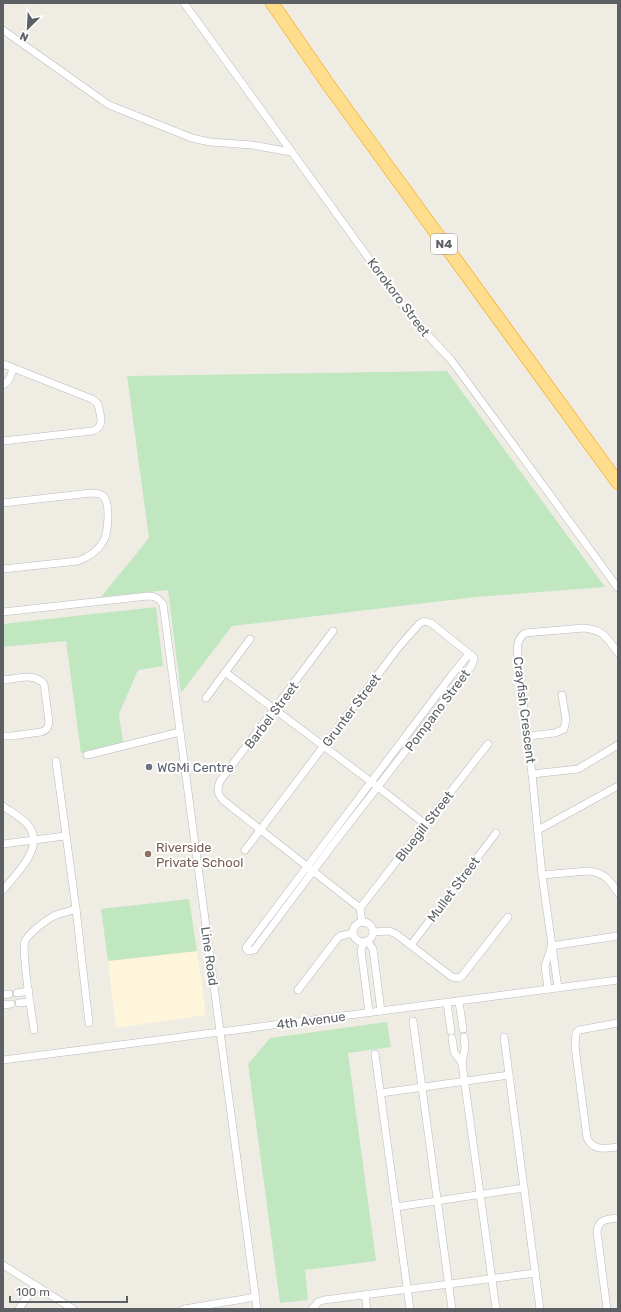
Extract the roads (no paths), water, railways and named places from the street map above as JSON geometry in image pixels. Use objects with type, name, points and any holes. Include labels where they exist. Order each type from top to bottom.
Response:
[{"type":"highway","name":"N4","points":[[272,3],[330,87],[618,483]]},
{"type":"street","name":"Korokoro Street","points":[[184,3],[412,318],[450,360],[618,588]]},
{"type":"street","points":[[3,30],[109,105],[192,138],[210,142],[252,145],[292,152]]},
{"type":"street","points":[[3,364],[92,399],[98,404],[101,423],[100,427],[92,431],[3,441]]},
{"type":"street","points":[[3,385],[11,378],[13,368]]},
{"type":"street","points":[[3,503],[98,493],[106,499],[108,528],[101,545],[93,554],[86,558],[78,561],[3,569]]},
{"type":"street","name":"Line Road","points":[[3,612],[148,596],[154,596],[163,604],[257,1309]]},
{"type":"street","name":"Grunter Street","points":[[245,850],[398,648],[421,622],[431,623],[472,656]]},
{"type":"street","name":"Crayfish Crescent","points":[[558,988],[542,875],[528,736],[518,659],[518,643],[520,637],[525,633],[584,628],[592,629],[604,634],[618,654]]},
{"type":"street","name":"Barbel Street","points":[[260,830],[224,802],[217,790],[220,781],[333,631]]},
{"type":"street","points":[[206,698],[250,639]]},
{"type":"street","name":"Pompano Street","points":[[262,933],[291,894],[307,866],[328,845],[360,811],[399,761],[473,663],[474,658],[472,656],[466,657],[451,676],[353,806],[328,845],[314,871],[291,894]]},
{"type":"street","points":[[225,672],[274,711],[372,782],[425,824]]},
{"type":"street","points":[[451,676],[458,681]]},
{"type":"street","points":[[3,680],[31,677],[37,677],[41,680],[44,684],[49,722],[46,730],[41,732],[3,736]]},
{"type":"street","points":[[528,736],[555,733],[564,729],[566,720],[562,695]]},
{"type":"street","points":[[421,716],[428,722]]},
{"type":"street","points":[[87,755],[180,732]]},
{"type":"street","name":"Bluegill Street","points":[[360,908],[488,744]]},
{"type":"street","name":"Crayfish Crescent","points":[[532,774],[578,768],[618,745]]},
{"type":"street","points":[[392,755],[399,761]]},
{"type":"street","points":[[56,761],[76,909],[89,1024]]},
{"type":"street","points":[[538,830],[618,786]]},
{"type":"street","points":[[3,806],[28,826],[33,840],[32,849],[27,860],[3,890]]},
{"type":"street","points":[[353,806],[360,811]]},
{"type":"street","points":[[260,830],[360,908],[362,923]]},
{"type":"street","name":"Mullet Street","points":[[411,945],[496,833]]},
{"type":"street","points":[[3,844],[65,836]]},
{"type":"street","points":[[542,875],[588,871],[595,872],[607,877],[618,893]]},
{"type":"street","points":[[34,1030],[24,946],[26,939],[51,918],[76,909]]},
{"type":"street","points":[[373,932],[389,931],[396,934],[452,977],[459,978],[508,917]]},
{"type":"street","points":[[353,933],[356,926],[362,923],[369,925],[373,932]]},
{"type":"street","points":[[368,1012],[361,950],[365,941],[370,938],[373,932]]},
{"type":"street","points":[[353,933],[357,939],[365,941],[373,949],[381,1011]]},
{"type":"street","points":[[298,990],[337,939],[340,936],[353,933]]},
{"type":"street","points":[[548,989],[545,966],[551,946],[618,936]]},
{"type":"street","name":"4th Avenue","points":[[3,1060],[368,1012],[460,1002],[618,980]]},
{"type":"street","points":[[18,993],[29,991]]},
{"type":"street","points":[[19,1003],[30,1002]]},
{"type":"street","points":[[460,1002],[465,1048],[462,1063],[496,1309]]},
{"type":"street","points":[[447,1003],[454,1052],[462,1063]]},
{"type":"street","points":[[414,1021],[452,1309]]},
{"type":"street","points":[[618,1024],[579,1030],[576,1033],[575,1046],[587,1138],[590,1144],[594,1147],[600,1148],[618,1146]]},
{"type":"street","points":[[504,1037],[540,1309]]},
{"type":"street","points":[[375,1054],[410,1309]]},
{"type":"street","points":[[381,1093],[509,1075]]},
{"type":"street","points":[[396,1207],[524,1188]]},
{"type":"street","points":[[607,1309],[597,1232],[599,1222],[618,1218]]},
{"type":"street","points":[[3,1266],[74,1309]]},
{"type":"street","points":[[312,1309],[318,1302],[324,1300],[535,1273]]},
{"type":"street","points":[[20,1309],[35,1285]]},
{"type":"street","points":[[365,1295],[367,1309]]},
{"type":"street","points":[[184,1309],[219,1307],[256,1297]]},
{"type":"place","name":"WGMi Centre","points":[[149,767]]},
{"type":"place","name":"Riverside Private School","points":[[148,854]]}]
